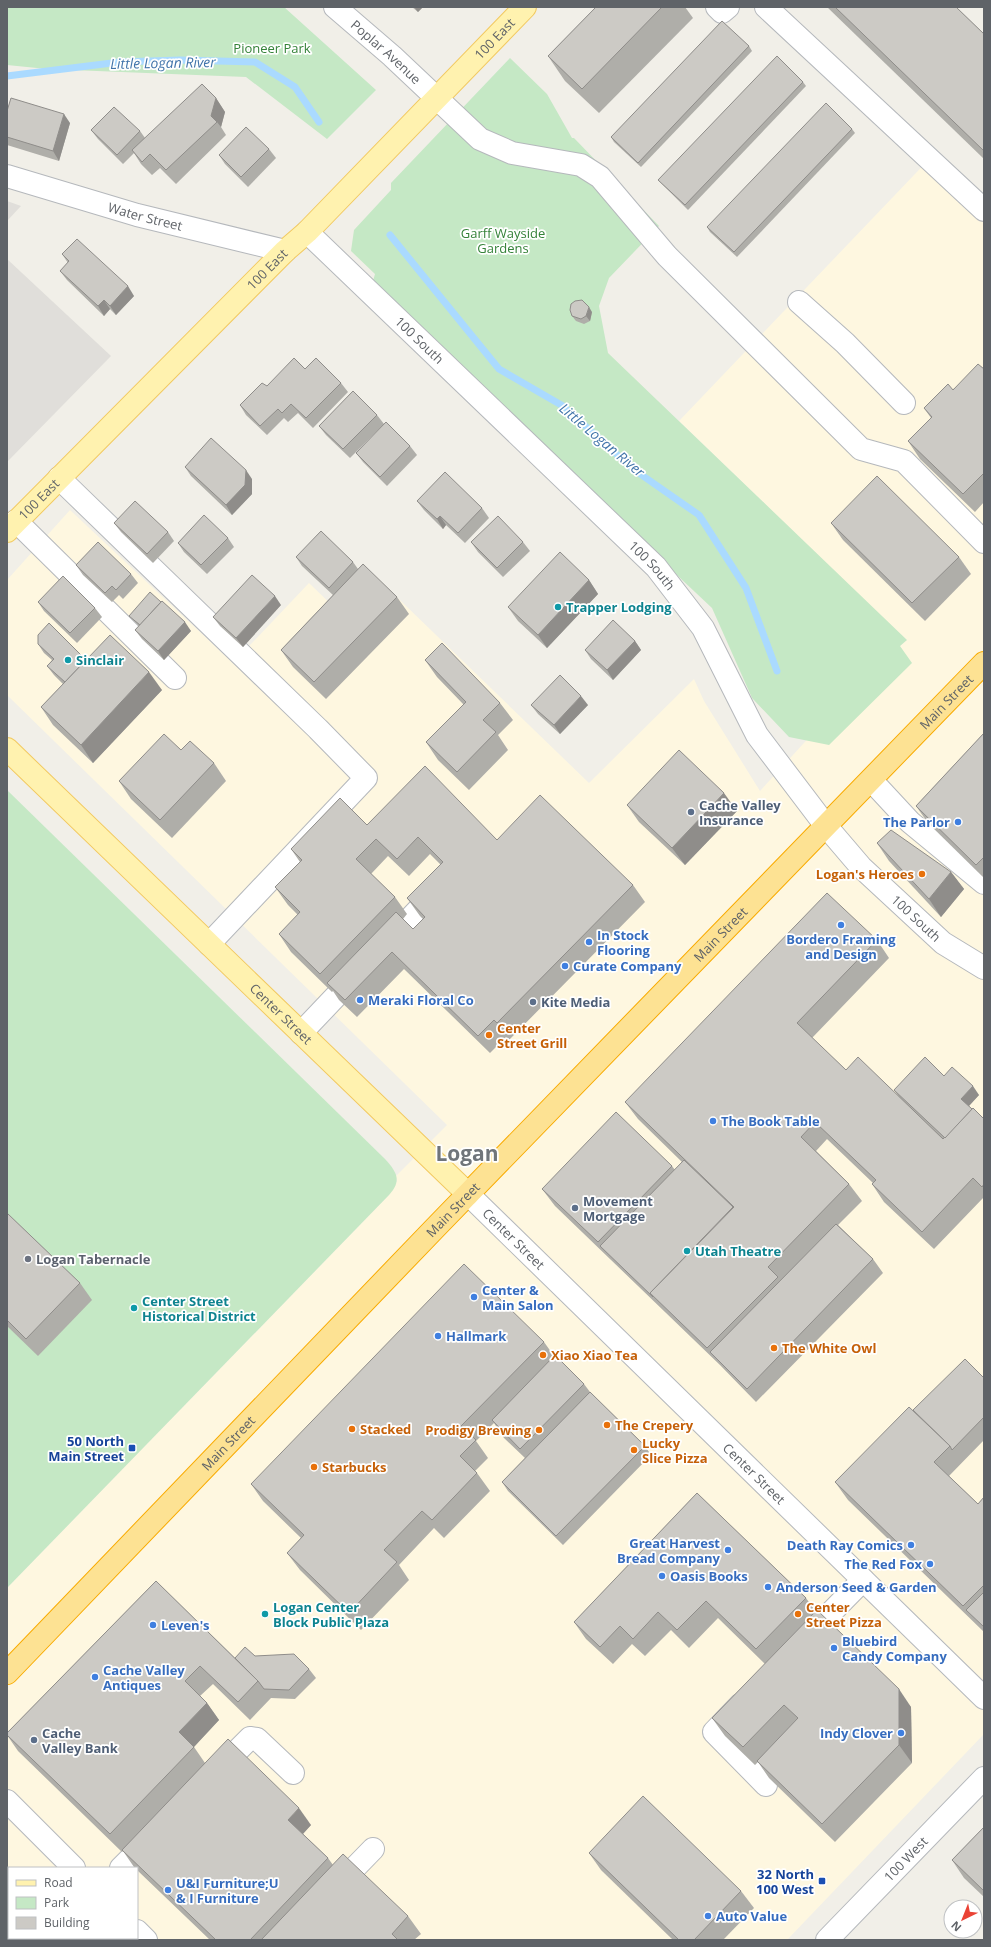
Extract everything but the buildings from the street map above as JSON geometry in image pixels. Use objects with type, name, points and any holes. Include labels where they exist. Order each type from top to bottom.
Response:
[{"type":"highway","name":"Main Street","points":[[7,1673],[468,1194],[984,663]]},
{"type":"main road","name":"100 East","points":[[12,526],[58,478],[285,252],[307,232],[525,7]]},
{"type":"main road","name":"Center Street","points":[[7,749],[468,1194]]},
{"type":"street","name":"Poplar Avenue","points":[[335,7],[392,56],[428,106],[480,139],[512,153],[581,165],[600,177],[667,256],[861,449],[904,461],[984,542]]},
{"type":"street","points":[[717,7],[722,12],[728,7]]},
{"type":"street","points":[[766,7],[984,210]]},
{"type":"street","name":"Water Street","points":[[7,176],[137,215],[285,252]]},
{"type":"street","name":"100 South","points":[[307,232],[656,567],[703,628],[757,735],[826,826],[861,867],[943,944],[984,968]]},
{"type":"street","points":[[799,302],[845,343],[904,403]]},
{"type":"street","points":[[58,478],[318,728],[366,778],[209,944]]},
{"type":"street","points":[[12,526],[175,678]]},
{"type":"street","points":[[871,780],[910,822],[984,883]]},
{"type":"street","points":[[301,1033],[444,883]]},
{"type":"street","name":"Center Street","points":[[468,1194],[984,1698]]},
{"type":"street","points":[[790,1654],[863,1580]]},
{"type":"street","points":[[752,1693],[714,1732],[766,1785]]},
{"type":"street","points":[[201,1788],[250,1738],[257,1739],[292,1773]]},
{"type":"street","name":"100 West","points":[[827,1940],[984,1778]]},
{"type":"street","points":[[7,1802],[73,1867]]},
{"type":"street","points":[[123,1867],[162,1827]]},
{"type":"street","points":[[324,1900],[373,1849]]},
{"type":"street","points":[[138,1932],[146,1940]]},
{"type":"shaded area","points":[[936,152],[984,197],[984,1734],[787,1940],[7,1940],[7,1588],[389,1195],[397,1181],[396,1176],[447,1125],[7,695],[7,580],[70,510],[233,663],[309,583],[339,612],[374,575],[589,783],[694,679],[704,701],[760,791],[814,732],[906,640],[679,421]]},
{"type":"shaded area","points":[[7,201],[21,206],[7,221]]},
{"type":"shaded area","points":[[7,259],[111,356],[7,462]]},
{"type":"green space","name":"Pioneer Park","points":[[7,7],[284,7],[376,90],[327,139],[246,77],[47,69],[7,65]]},
{"type":"green space","name":"Garff Wayside Gardens","points":[[510,58],[547,94],[572,138],[574,138],[659,226],[609,278],[599,306],[608,353],[907,640],[900,646],[912,663],[829,745],[789,737],[752,698],[712,608],[478,388],[373,281],[375,274],[351,251],[354,230],[391,190],[391,183]]},
{"type":"green space","points":[[7,790],[385,1159],[393,1168],[397,1181],[389,1195],[7,1588]]},
{"type":"waterway","name":"Little Logan River","points":[[7,76],[120,62],[180,60],[255,62],[295,87],[319,122]]},
{"type":"waterway","name":"Little Logan River","points":[[390,235],[499,369],[563,406],[633,469],[699,515],[746,588],[777,671]]},
{"type":"place","name":"Trapper Lodging","points":[[558,607]]},
{"type":"place","name":"Sinclair","points":[[68,660]]},
{"type":"place","name":"Cache Valley Insurance","points":[[691,812]]},
{"type":"place","name":"The Parlor","points":[[958,822]]},
{"type":"place","name":"Logan's Heroes","points":[[922,874]]},
{"type":"place","name":"Bordero Framing and Design","points":[[841,925]]},
{"type":"place","name":"In Stock Flooring","points":[[589,942]]},
{"type":"place","name":"Curate Company","points":[[565,966]]},
{"type":"place","name":"Meraki Floral Co","points":[[360,1000]]},
{"type":"place","name":"Kite Media","points":[[533,1002]]},
{"type":"place","name":"Center Street Grill","points":[[489,1035]]},
{"type":"place","name":"The Book Table","points":[[713,1121]]},
{"type":"place","name":"Movement Mortgage","points":[[575,1208]]},
{"type":"place","name":"Utah Theatre","points":[[687,1251]]},
{"type":"place","name":"Logan Tabernacle","points":[[28,1259]]},
{"type":"place","name":"Center & Main Salon","points":[[474,1297]]},
{"type":"place","name":"Center Street Historical District","points":[[134,1308]]},
{"type":"place","name":"Hallmark","points":[[438,1336]]},
{"type":"place","name":"The White Owl","points":[[774,1348]]},
{"type":"place","name":"Xiao Xiao Tea","points":[[543,1355]]},
{"type":"place","name":"The Crepery","points":[[607,1425]]},
{"type":"place","name":"Stacked","points":[[352,1429]]},
{"type":"place","name":"Prodigy Brewing","points":[[539,1430]]},
{"type":"place","name":"50 North Main Street","points":[[132,1448]]},
{"type":"place","name":"Lucky Slice Pizza","points":[[634,1450]]},
{"type":"place","name":"Starbucks","points":[[314,1467]]},
{"type":"place","name":"Death Ray Comics","points":[[911,1545]]},
{"type":"place","name":"Great Harvest Bread Company","points":[[728,1550]]},
{"type":"place","name":"The Red Fox","points":[[930,1564]]},
{"type":"place","name":"Oasis Books","points":[[662,1576]]},
{"type":"place","name":"Anderson Seed & Garden","points":[[768,1587]]},
{"type":"place","name":"Logan Center Block Public Plaza","points":[[265,1614]]},
{"type":"place","name":"Center Street Pizza","points":[[798,1614]]},
{"type":"place","name":"Leven's","points":[[153,1625]]},
{"type":"place","name":"Bluebird Candy Company","points":[[834,1648]]},
{"type":"place","name":"Cache Valley Antiques","points":[[95,1677]]},
{"type":"place","name":"Indy Clover","points":[[901,1733]]},
{"type":"place","name":"Cache Valley Bank","points":[[34,1740]]},
{"type":"place","name":"32 North 100 West","points":[[822,1881]]},
{"type":"place","name":"U&I Furniture;U & I Furniture","points":[[168,1890]]},
{"type":"place","name":"Auto Value","points":[[708,1916]]},
{"type":"district","name":"Logan","points":[[467,1154]]}]
